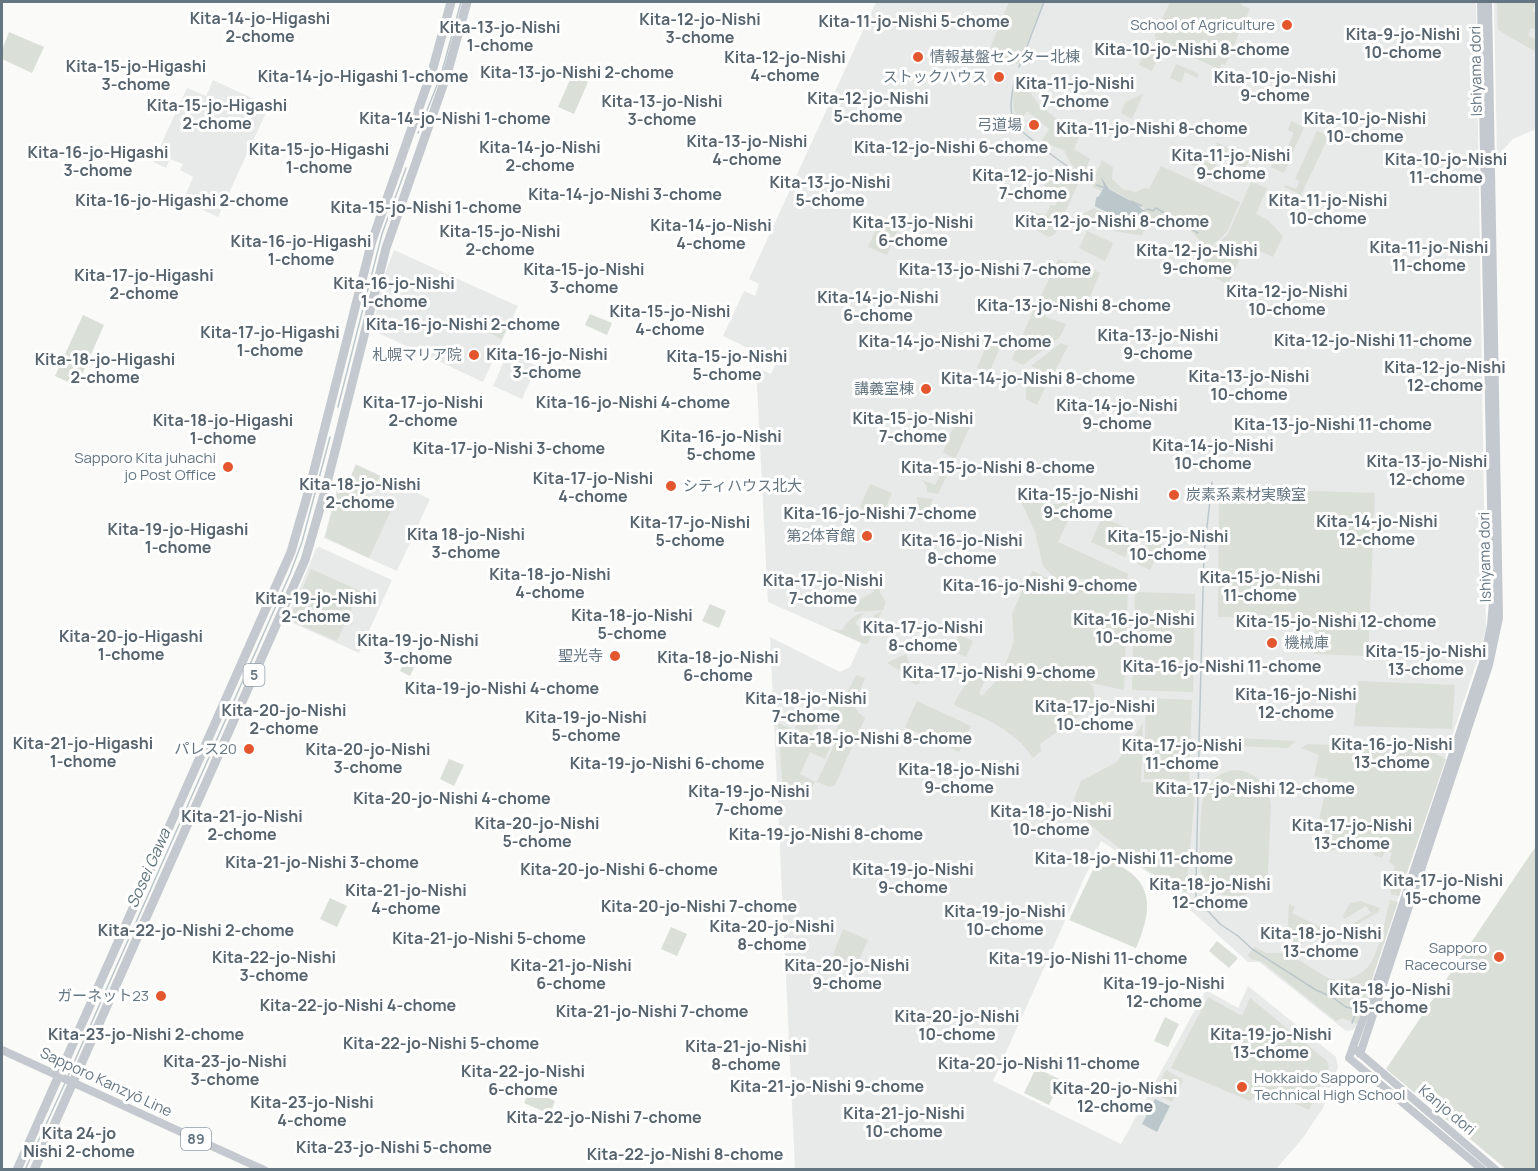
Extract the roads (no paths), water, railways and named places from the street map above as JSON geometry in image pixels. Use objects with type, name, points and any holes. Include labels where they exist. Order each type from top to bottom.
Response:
[{"type":"highway","name":"5","points":[[34,1170],[66,1079],[291,552],[372,241],[433,68],[451,2]]},
{"type":"highway","name":"5","points":[[17,1170],[66,1079],[305,560],[325,491],[386,248],[447,74],[467,2]]},
{"type":"main road","name":"Ishiyama dori","points":[[1357,1051],[1483,663],[1491,625],[1493,591],[1481,2]]},
{"type":"main road","name":"Ishiyama dori","points":[[1357,1051],[1489,665],[1499,618],[1488,2]]},
{"type":"main road","name":"Sapporo Kanzyō Line","points":[[2,1050],[264,1170]]},
{"type":"main road","name":"Kanjo dori","points":[[1483,1170],[1349,1058],[1357,1051],[1496,1170]]},
{"type":"waterway","name":"Sosei Gawa","points":[[418,133],[441,75],[461,2]]},
{"type":"waterway","points":[[1019,67],[1044,2]]},
{"type":"waterway","points":[[1015,78],[1011,107],[1015,124],[1044,149],[1078,173]]},
{"type":"waterway","points":[[338,407],[382,234],[406,168]]},
{"type":"waterway","points":[[1097,185],[1105,188]]},
{"type":"waterway","points":[[1131,201],[1142,206]]},
{"type":"waterway","points":[[1148,209],[1153,211],[1156,208],[1198,233]]},
{"type":"waterway","name":"Sosei Gawa","points":[[68,1076],[290,574],[302,542],[330,437]]},
{"type":"waterway","points":[[1199,743],[1204,554],[1212,482]]},
{"type":"waterway","points":[[1199,751],[1196,899],[1200,906],[1220,924],[1252,949],[1316,990],[1346,1007],[1357,1010],[1352,1023]]},
{"type":"waterway","name":"Sosei Gawa","points":[[25,1170],[65,1083]]},
{"type":"place","name":"School of Agriculture","points":[[1287,25]]},
{"type":"place","name":"情報基盤センター北棟","points":[[918,57]]},
{"type":"place","name":"ストックハウス","points":[[999,77]]},
{"type":"place","name":"弓道場","points":[[1034,125]]},
{"type":"place","name":"札幌マリア院","points":[[474,355]]},
{"type":"place","name":"講義室棟","points":[[926,389]]},
{"type":"place","name":"Sapporo Kita juhachi jo Post Office","points":[[228,467]]},
{"type":"place","name":"シティハウス北大","points":[[671,486]]},
{"type":"place","name":"炭素系素材実験室","points":[[1174,495]]},
{"type":"place","name":"第2体育館","points":[[867,536]]},
{"type":"place","name":"機械庫","points":[[1272,643]]},
{"type":"place","name":"聖光寺","points":[[615,656]]},
{"type":"place","name":"パレス20","points":[[249,749]]},
{"type":"place","name":"Sapporo Racecourse","points":[[1499,957]]},
{"type":"place","name":"ガーネット23","points":[[161,996]]},
{"type":"place","name":"Hokkaido Sapporo Technical High School","points":[[1242,1087]]},
{"type":"district","name":"Kita-11-jo-Nishi 5-chome","points":[[914,21]]},
{"type":"district","name":"Kita-14-jo-Higashi 2-chome","points":[[260,27]]},
{"type":"district","name":"Kita-12-jo-Nishi 3-chome","points":[[700,28]]},
{"type":"district","name":"Kita-13-jo-Nishi 1-chome","points":[[500,36]]},
{"type":"district","name":"Kita-9-jo-Nishi 10-chome","points":[[1403,43]]},
{"type":"district","name":"Kita-10-jo-Nishi 8-chome","points":[[1192,49]]},
{"type":"district","name":"Kita-12-jo-Nishi 4-chome","points":[[785,66]]},
{"type":"district","name":"Kita-13-jo-Nishi 2-chome","points":[[577,72]]},
{"type":"district","name":"Kita-15-jo-Higashi 3-chome","points":[[136,75]]},
{"type":"district","name":"Kita-14-jo-Higashi 1-chome","points":[[363,76]]},
{"type":"district","name":"Kita-10-jo-Nishi 9-chome","points":[[1275,86]]},
{"type":"district","name":"Kita-11-jo-Nishi 7-chome","points":[[1075,92]]},
{"type":"district","name":"Kita-12-jo-Nishi 5-chome","points":[[868,107]]},
{"type":"district","name":"Kita-13-jo-Nishi 3-chome","points":[[662,110]]},
{"type":"district","name":"Kita-15-jo-Higashi 2-chome","points":[[217,114]]},
{"type":"district","name":"Kita-14-jo-Nishi 1-chome","points":[[455,118]]},
{"type":"district","name":"Kita-10-jo-Nishi 10-chome","points":[[1365,127]]},
{"type":"district","name":"Kita-11-jo-Nishi 8-chome","points":[[1152,128]]},
{"type":"district","name":"Kita-12-jo-Nishi 6-chome","points":[[951,147]]},
{"type":"district","name":"Kita-13-jo-Nishi 4-chome","points":[[747,150]]},
{"type":"district","name":"Kita-14-jo-Nishi 2-chome","points":[[540,156]]},
{"type":"district","name":"Kita-15-jo-Higashi 1-chome","points":[[319,158]]},
{"type":"district","name":"Kita-16-jo-Higashi 3-chome","points":[[98,161]]},
{"type":"district","name":"Kita-11-jo-Nishi 9-chome","points":[[1231,164]]},
{"type":"district","name":"Kita-10-jo-Nishi 11-chome","points":[[1446,168]]},
{"type":"district","name":"Kita-12-jo-Nishi 7-chome","points":[[1033,184]]},
{"type":"district","name":"Kita-13-jo-Nishi 5-chome","points":[[830,191]]},
{"type":"district","name":"Kita-14-jo-Nishi 3-chome","points":[[625,194]]},
{"type":"district","name":"Kita-16-jo-Higashi 2-chome","points":[[182,200]]},
{"type":"district","name":"Kita-15-jo-Nishi 1-chome","points":[[426,207]]},
{"type":"district","name":"Kita-11-jo-Nishi 10-chome","points":[[1328,209]]},
{"type":"district","name":"Kita-12-jo-Nishi 8-chome","points":[[1112,221]]},
{"type":"district","name":"Kita-13-jo-Nishi 6-chome","points":[[913,231]]},
{"type":"district","name":"Kita-14-jo-Nishi 4-chome","points":[[711,234]]},
{"type":"district","name":"Kita-15-jo-Nishi 2-chome","points":[[500,240]]},
{"type":"district","name":"Kita-16-jo-Higashi 1-chome","points":[[301,250]]},
{"type":"district","name":"Kita-11-jo-Nishi 11-chome","points":[[1429,256]]},
{"type":"district","name":"Kita-12-jo-Nishi 9-chome","points":[[1197,259]]},
{"type":"district","name":"Kita-13-jo-Nishi 7-chome","points":[[995,269]]},
{"type":"district","name":"Kita-15-jo-Nishi 3-chome","points":[[584,278]]},
{"type":"district","name":"Kita-17-jo-Higashi 2-chome","points":[[144,284]]},
{"type":"district","name":"Kita-16-jo-Nishi 1-chome","points":[[394,292]]},
{"type":"district","name":"Kita-12-jo-Nishi 10-chome","points":[[1287,300]]},
{"type":"district","name":"Kita-13-jo-Nishi 8-chome","points":[[1074,305]]},
{"type":"district","name":"Kita-14-jo-Nishi 6-chome","points":[[878,306]]},
{"type":"district","name":"Kita-15-jo-Nishi 4-chome","points":[[670,320]]},
{"type":"district","name":"Kita-16-jo-Nishi 2-chome","points":[[463,324]]},
{"type":"district","name":"Kita-12-jo-Nishi 11-chome","points":[[1373,340]]},
{"type":"district","name":"Kita-17-jo-Higashi 1-chome","points":[[270,341]]},
{"type":"district","name":"Kita-14-jo-Nishi 7-chome","points":[[955,341]]},
{"type":"district","name":"Kita-13-jo-Nishi 9-chome","points":[[1158,344]]},
{"type":"district","name":"Kita-16-jo-Nishi 3-chome","points":[[547,363]]},
{"type":"district","name":"Kita-15-jo-Nishi 5-chome","points":[[727,365]]},
{"type":"district","name":"Kita-18-jo-Higashi 2-chome","points":[[105,368]]},
{"type":"district","name":"Kita-12-jo-Nishi 12-chome","points":[[1445,376]]},
{"type":"district","name":"Kita-14-jo-Nishi 8-chome","points":[[1038,378]]},
{"type":"district","name":"Kita-13-jo-Nishi 10-chome","points":[[1249,385]]},
{"type":"district","name":"Kita-16-jo-Nishi 4-chome","points":[[633,402]]},
{"type":"district","name":"Kita-17-jo-Nishi 2-chome","points":[[423,411]]},
{"type":"district","name":"Kita-14-jo-Nishi 9-chome","points":[[1117,414]]},
{"type":"district","name":"Kita-13-jo-Nishi 11-chome","points":[[1333,424]]},
{"type":"district","name":"Kita-15-jo-Nishi 7-chome","points":[[913,427]]},
{"type":"district","name":"Kita-18-jo-Higashi 1-chome","points":[[223,429]]},
{"type":"district","name":"Kita-16-jo-Nishi 5-chome","points":[[721,445]]},
{"type":"district","name":"Kita-17-jo-Nishi 3-chome","points":[[509,448]]},
{"type":"district","name":"Kita-14-jo-Nishi 10-chome","points":[[1213,454]]},
{"type":"district","name":"Kita-15-jo-Nishi 8-chome","points":[[998,467]]},
{"type":"district","name":"Kita-13-jo-Nishi 12-chome","points":[[1427,470]]},
{"type":"district","name":"Kita-17-jo-Nishi 4-chome","points":[[593,487]]},
{"type":"district","name":"Kita-18-jo-Nishi 2-chome","points":[[360,493]]},
{"type":"district","name":"Kita-15-jo-Nishi 9-chome","points":[[1078,503]]},
{"type":"district","name":"Kita-16-jo-Nishi 7-chome","points":[[880,513]]},
{"type":"district","name":"Kita-14-jo-Nishi 12-chome","points":[[1377,530]]},
{"type":"district","name":"Kita-17-jo-Nishi 5-chome","points":[[690,531]]},
{"type":"district","name":"Kita-19-jo-Higashi 1-chome","points":[[178,538]]},
{"type":"district","name":"Kita 18-jo-Nishi 3-chome","points":[[466,543]]},
{"type":"district","name":"Kita-15-jo-Nishi 10-chome","points":[[1168,545]]},
{"type":"district","name":"Kita-16-jo-Nishi 8-chome","points":[[962,549]]},
{"type":"district","name":"Kita-18-jo-Nishi 4-chome","points":[[550,583]]},
{"type":"district","name":"Kita-16-jo-Nishi 9-chome","points":[[1040,585]]},
{"type":"district","name":"Kita-15-jo-Nishi 11-chome","points":[[1260,586]]},
{"type":"district","name":"Kita-17-jo-Nishi 7-chome","points":[[823,589]]},
{"type":"district","name":"Kita-19-jo-Nishi 2-chome","points":[[316,607]]},
{"type":"district","name":"Kita-15-jo-Nishi 12-chome","points":[[1336,621]]},
{"type":"district","name":"Kita-18-jo-Nishi 5-chome","points":[[632,624]]},
{"type":"district","name":"Kita-16-jo-Nishi 10-chome","points":[[1134,628]]},
{"type":"district","name":"Kita-17-jo-Nishi 8-chome","points":[[923,636]]},
{"type":"district","name":"Kita-20-jo-Higashi 1-chome","points":[[131,645]]},
{"type":"district","name":"Kita-19-jo-Nishi 3-chome","points":[[418,649]]},
{"type":"district","name":"Kita-15-jo-Nishi 13-chome","points":[[1426,660]]},
{"type":"district","name":"Kita-18-jo-Nishi 6-chome","points":[[718,666]]},
{"type":"district","name":"Kita-16-jo-Nishi 11-chome","points":[[1222,666]]},
{"type":"district","name":"Kita-17-jo-Nishi 9-chome","points":[[999,672]]},
{"type":"district","name":"Kita-19-jo-Nishi 4-chome","points":[[502,688]]},
{"type":"district","name":"Kita-16-jo-Nishi 12-chome","points":[[1296,703]]},
{"type":"district","name":"Kita-18-jo-Nishi 7-chome","points":[[806,707]]},
{"type":"district","name":"Kita-17-jo-Nishi 10-chome","points":[[1095,715]]},
{"type":"district","name":"Kita-20-jo-Nishi 2-chome","points":[[284,719]]},
{"type":"district","name":"Kita-19-jo-Nishi 5-chome","points":[[586,726]]},
{"type":"district","name":"Kita-18-jo-Nishi 8-chome","points":[[875,738]]},
{"type":"district","name":"Kita-21-jo-Higashi 1-chome","points":[[83,752]]},
{"type":"district","name":"Kita-16-jo-Nishi 13-chome","points":[[1392,753]]},
{"type":"district","name":"Kita-17-jo-Nishi 11-chome","points":[[1182,754]]},
{"type":"district","name":"Kita-20-jo-Nishi 3-chome","points":[[368,758]]},
{"type":"district","name":"Kita-19-jo-Nishi 6-chome","points":[[667,763]]},
{"type":"district","name":"Kita-18-jo-Nishi 9-chome","points":[[959,778]]},
{"type":"district","name":"Kita-17-jo-Nishi 12-chome","points":[[1255,788]]},
{"type":"district","name":"Kita-20-jo-Nishi 4-chome","points":[[452,798]]},
{"type":"district","name":"Kita-19-jo-Nishi 7-chome","points":[[749,800]]},
{"type":"district","name":"Kita-18-jo-Nishi 10-chome","points":[[1051,820]]},
{"type":"district","name":"Kita-21-jo-Nishi 2-chome","points":[[242,825]]},
{"type":"district","name":"Kita-20-jo-Nishi 5-chome","points":[[537,832]]},
{"type":"district","name":"Kita-19-jo-Nishi 8-chome","points":[[826,834]]},
{"type":"district","name":"Kita-17-jo-Nishi 13-chome","points":[[1352,834]]},
{"type":"district","name":"Kita-18-jo-Nishi 11-chome","points":[[1134,858]]},
{"type":"district","name":"Kita-21-jo-Nishi 3-chome","points":[[322,862]]},
{"type":"district","name":"Kita-20-jo-Nishi 6-chome","points":[[619,869]]},
{"type":"district","name":"Kita-19-jo-Nishi 9-chome","points":[[913,878]]},
{"type":"district","name":"Kita-17-jo-Nishi 15-chome","points":[[1443,889]]},
{"type":"district","name":"Kita-18-jo-Nishi 12-chome","points":[[1210,893]]},
{"type":"district","name":"Kita-21-jo-Nishi 4-chome","points":[[406,899]]},
{"type":"district","name":"Kita-20-jo-Nishi 7-chome","points":[[699,906]]},
{"type":"district","name":"Kita-19-jo-Nishi 10-chome","points":[[1005,920]]},
{"type":"district","name":"Kita-22-jo-Nishi 2-chome","points":[[196,930]]},
{"type":"district","name":"Kita-20-jo-Nishi 8-chome","points":[[772,935]]},
{"type":"district","name":"Kita-21-jo-Nishi 5-chome","points":[[489,938]]},
{"type":"district","name":"Kita-18-jo-Nishi 13-chome","points":[[1321,942]]},
{"type":"district","name":"Kita-19-jo-Nishi 11-chome","points":[[1088,958]]},
{"type":"district","name":"Kita-22-jo-Nishi 3-chome","points":[[274,966]]},
{"type":"district","name":"Kita-21-jo-Nishi 6-chome","points":[[571,974]]},
{"type":"district","name":"Kita-20-jo-Nishi 9-chome","points":[[847,974]]},
{"type":"district","name":"Kita-19-jo-Nishi 12-chome","points":[[1164,992]]},
{"type":"district","name":"Kita-18-jo-Nishi 15-chome","points":[[1390,998]]},
{"type":"district","name":"Kita-22-jo-Nishi 4-chome","points":[[358,1005]]},
{"type":"district","name":"Kita-21-jo-Nishi 7-chome","points":[[652,1011]]},
{"type":"district","name":"Kita-20-jo-Nishi 10-chome","points":[[957,1025]]},
{"type":"district","name":"Kita-23-jo-Nishi 2-chome","points":[[146,1034]]},
{"type":"district","name":"Kita-22-jo-Nishi 5-chome","points":[[441,1043]]},
{"type":"district","name":"Kita-19-jo-Nishi 13-chome","points":[[1271,1043]]},
{"type":"district","name":"Kita-21-jo-Nishi 8-chome","points":[[746,1055]]},
{"type":"district","name":"Kita-20-jo-Nishi 11-chome","points":[[1039,1063]]},
{"type":"district","name":"Kita-23-jo-Nishi 3-chome","points":[[225,1070]]},
{"type":"district","name":"Kita-22-jo-Nishi 6-chome","points":[[523,1080]]},
{"type":"district","name":"Kita-21-jo-Nishi 9-chome","points":[[827,1086]]},
{"type":"district","name":"Kita-20-jo-Nishi 12-chome","points":[[1115,1097]]},
{"type":"district","name":"Kita-23-jo-Nishi 4-chome","points":[[312,1111]]},
{"type":"district","name":"Kita-22-jo-Nishi 7-chome","points":[[604,1117]]},
{"type":"district","name":"Kita-21-jo-Nishi 10-chome","points":[[904,1122]]},
{"type":"district","name":"Kita 24-jo Nishi 2-chome","points":[[79,1142]]},
{"type":"district","name":"Kita-23-jo-Nishi 5-chome","points":[[394,1147]]},
{"type":"district","name":"Kita-22-jo-Nishi 8-chome","points":[[685,1154]]}]
